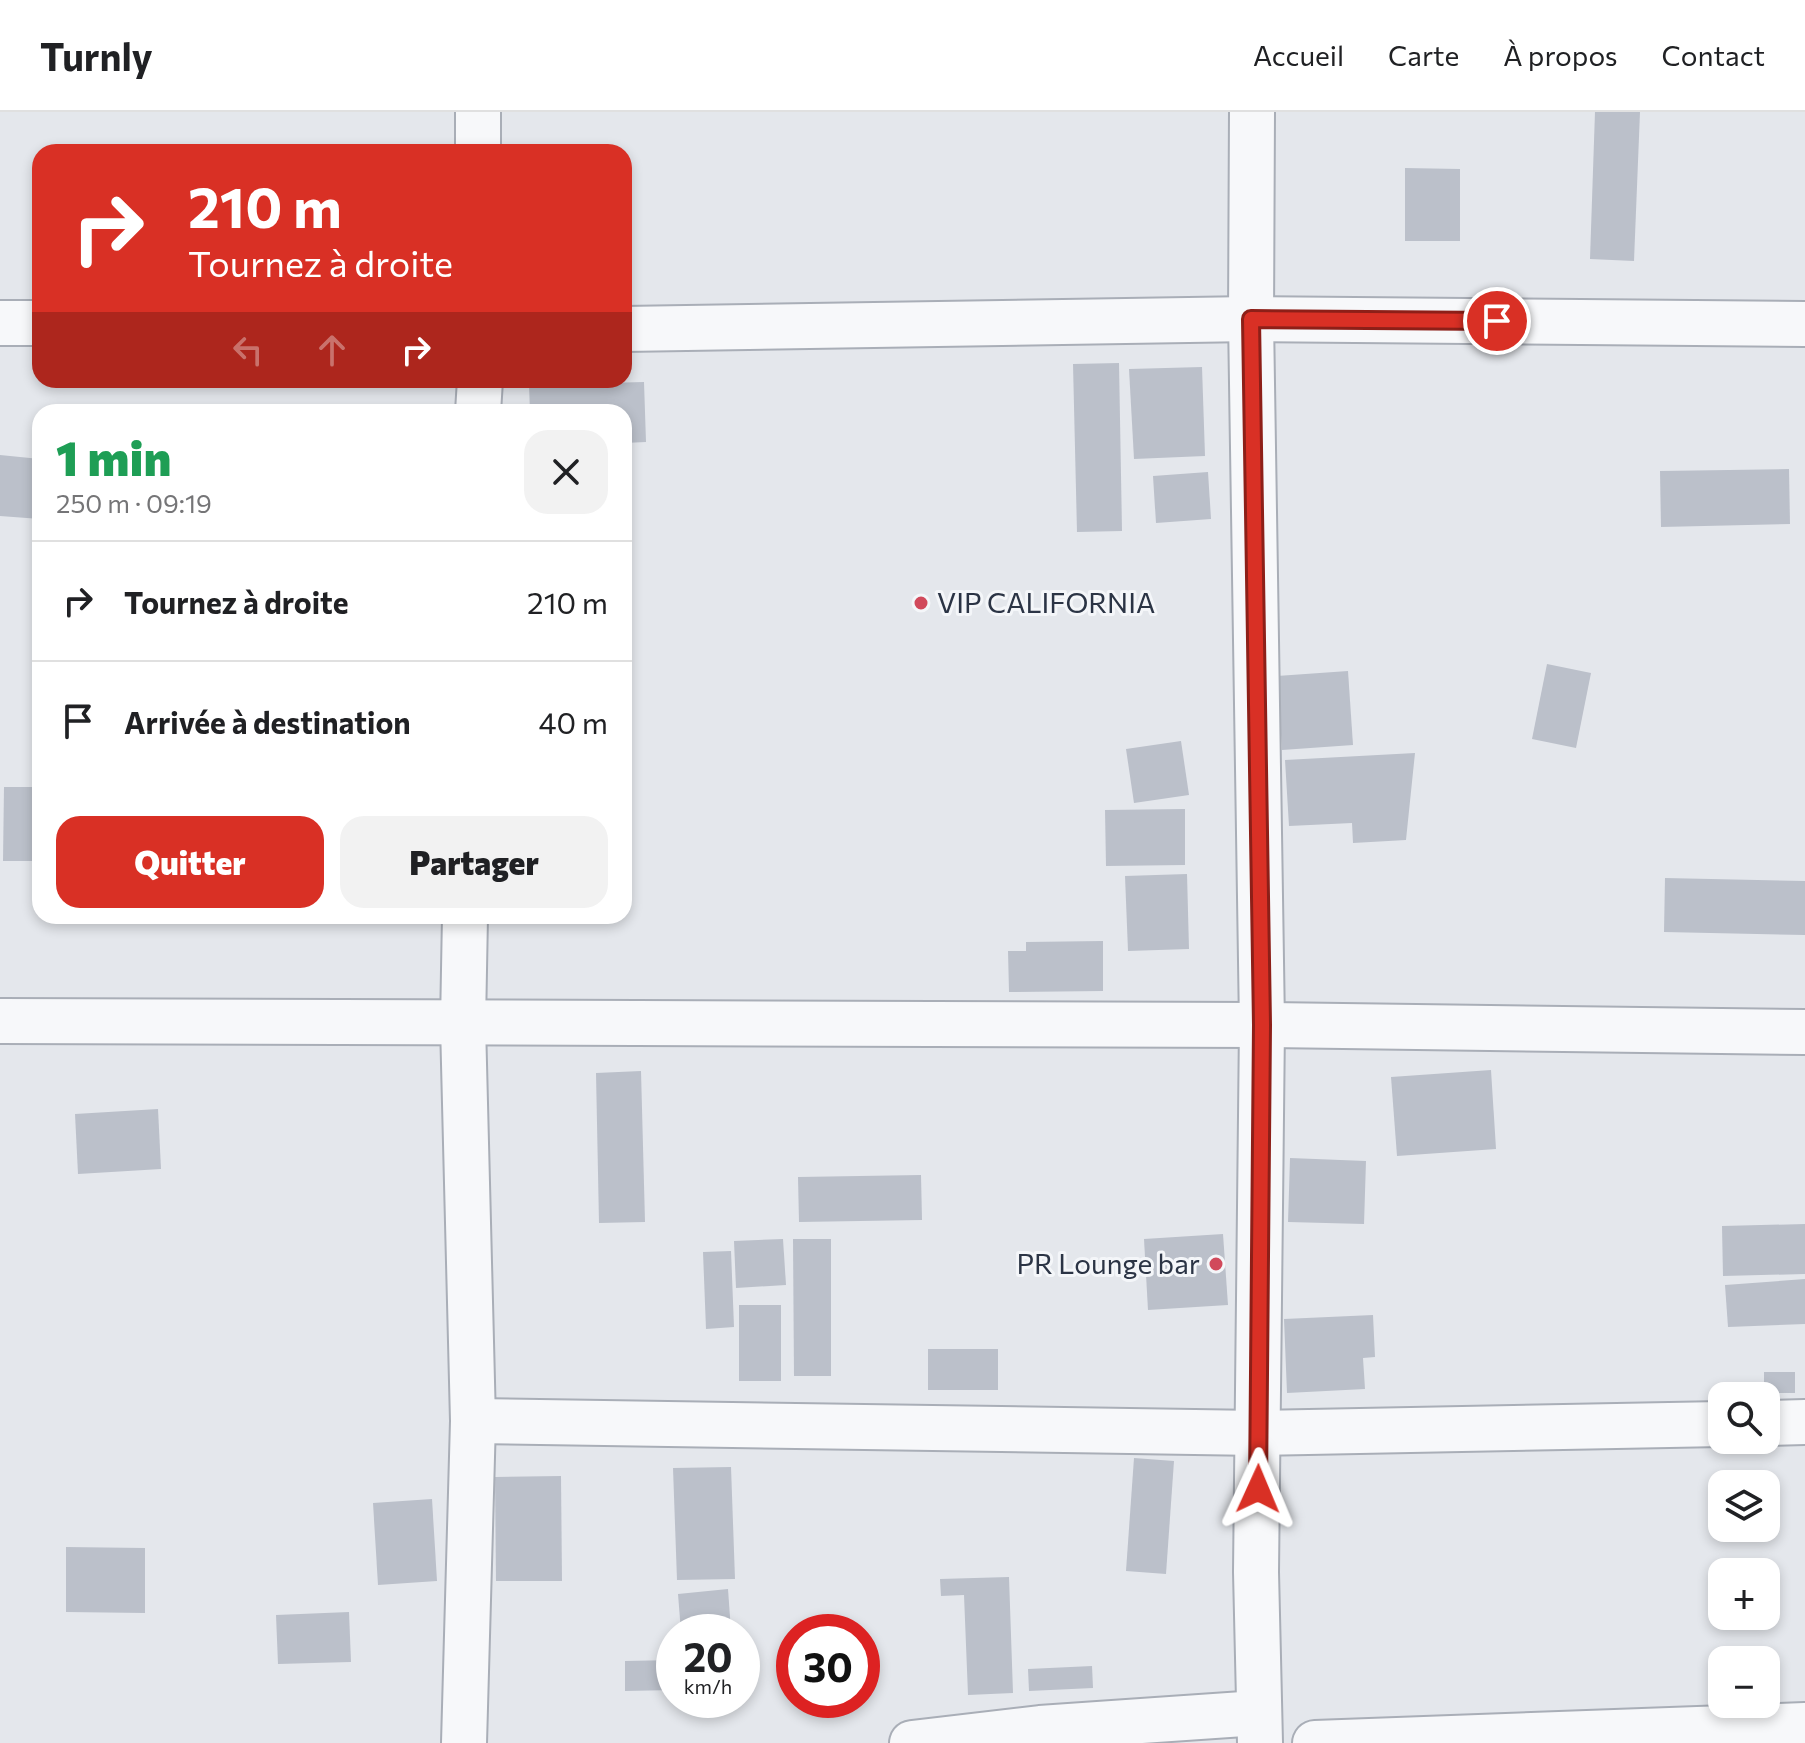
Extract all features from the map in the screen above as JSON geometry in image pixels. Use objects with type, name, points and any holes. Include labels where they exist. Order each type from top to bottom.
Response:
[{"type":"street","points":[[478,112],[478,144]]},
{"type":"street","points":[[912,1743],[1040,1728],[1259,1728],[1256,1572],[1262,1025],[1251,319],[1252,112]]},
{"type":"street","points":[[632,329],[1251,319],[1805,324]]},
{"type":"street","points":[[0,323],[32,323]]},
{"type":"street","points":[[464,1743],[473,1421],[463,1024],[465,924]]},
{"type":"street","points":[[0,1021],[1262,1025],[1805,1032]]},
{"type":"street","points":[[473,1421],[1259,1433],[1708,1424]]},
{"type":"street","points":[[1780,1423],[1805,1422]]},
{"type":"street","points":[[1315,1743],[1805,1725]]},
{"type":"building","points":[[1595,112],[1640,112],[1634,261],[1590,259]]},
{"type":"building","points":[[1405,168],[1460,169],[1460,241],[1405,241]]},
{"type":"building","points":[[1119,363],[1122,531],[1077,532],[1073,364]]},
{"type":"building","points":[[1202,367],[1205,456],[1134,459],[1129,369]]},
{"type":"building","points":[[632,382],[644,382],[646,442],[632,443],[632,404],[530,404],[529,388],[632,388]]},
{"type":"building","points":[[0,455],[32,458],[32,518],[0,516]]},
{"type":"building","points":[[1789,469],[1790,524],[1661,527],[1660,471]]},
{"type":"building","points":[[1208,472],[1211,519],[1156,523],[1153,476]]},
{"type":"building","points":[[1547,664],[1591,673],[1576,748],[1532,739]]},
{"type":"building","points":[[1348,671],[1353,745],[1282,750],[1277,676]]},
{"type":"building","points":[[1181,741],[1189,795],[1134,803],[1126,749]]},
{"type":"building","points":[[1415,753],[1406,840],[1353,843],[1352,823],[1289,826],[1285,760]]},
{"type":"building","points":[[4,787],[32,787],[32,861],[3,861]]},
{"type":"building","points":[[1185,809],[1185,865],[1106,866],[1105,810]]},
{"type":"building","points":[[1187,874],[1189,949],[1128,951],[1125,876]]},
{"type":"building","points":[[1665,878],[1805,881],[1805,935],[1664,932]]},
{"type":"building","points":[[1103,941],[1103,991],[1009,992],[1008,951],[1026,951],[1026,942]]},
{"type":"building","points":[[1491,1070],[1496,1149],[1397,1156],[1391,1077]]},
{"type":"building","points":[[641,1071],[645,1222],[599,1223],[596,1073]]},
{"type":"building","points":[[158,1109],[161,1169],[78,1174],[75,1114]]},
{"type":"building","points":[[1290,1158],[1366,1161],[1364,1224],[1288,1222]]},
{"type":"building","points":[[921,1175],[922,1220],[799,1222],[798,1177]]},
{"type":"building","points":[[1805,1224],[1805,1274],[1723,1276],[1722,1226]]},
{"type":"building","points":[[1223,1234],[1228,1305],[1148,1310],[1144,1239]]},
{"type":"building","points":[[783,1239],[786,1285],[736,1288],[734,1241]]},
{"type":"building","points":[[793,1239],[831,1239],[831,1376],[794,1376]]},
{"type":"building","points":[[731,1251],[734,1327],[706,1329],[703,1252]]},
{"type":"building","points":[[1805,1279],[1805,1324],[1728,1327],[1725,1285]]},
{"type":"building","points":[[739,1305],[781,1305],[781,1381],[739,1381]]},
{"type":"building","points":[[1373,1315],[1375,1357],[1363,1358],[1365,1389],[1287,1393],[1284,1319]]},
{"type":"building","points":[[928,1349],[998,1349],[998,1390],[928,1390]]},
{"type":"building","points":[[1764,1372],[1795,1372],[1795,1393],[1780,1393],[1780,1382],[1764,1382]]},
{"type":"building","points":[[1134,1458],[1174,1461],[1166,1574],[1126,1571]]},
{"type":"building","points":[[731,1467],[735,1579],[677,1580],[673,1468]]},
{"type":"building","points":[[561,1476],[562,1581],[496,1581],[495,1477]]},
{"type":"building","points":[[432,1499],[437,1581],[378,1585],[373,1503]]},
{"type":"building","points":[[66,1547],[145,1548],[145,1613],[66,1612]]},
{"type":"building","points":[[1009,1577],[1013,1693],[968,1695],[964,1595],[941,1596],[940,1579]]},
{"type":"building","points":[[728,1589],[730,1614],[680,1614],[678,1594]]},
{"type":"building","points":[[349,1612],[351,1662],[278,1664],[276,1615]]},
{"type":"building","points":[[656,1660],[656,1690],[625,1691],[625,1661]]},
{"type":"building","points":[[1092,1666],[1093,1688],[1029,1691],[1028,1669]]},
{"type":"place","name":"VIP CALIFORNIA","points":[[921,603]]},
{"type":"place","name":"PR Lounge bar","points":[[1216,1264]]},
{"type":"route","points":[[1258,1489],[1262,1025],[1251,319],[1497,321]]}]
